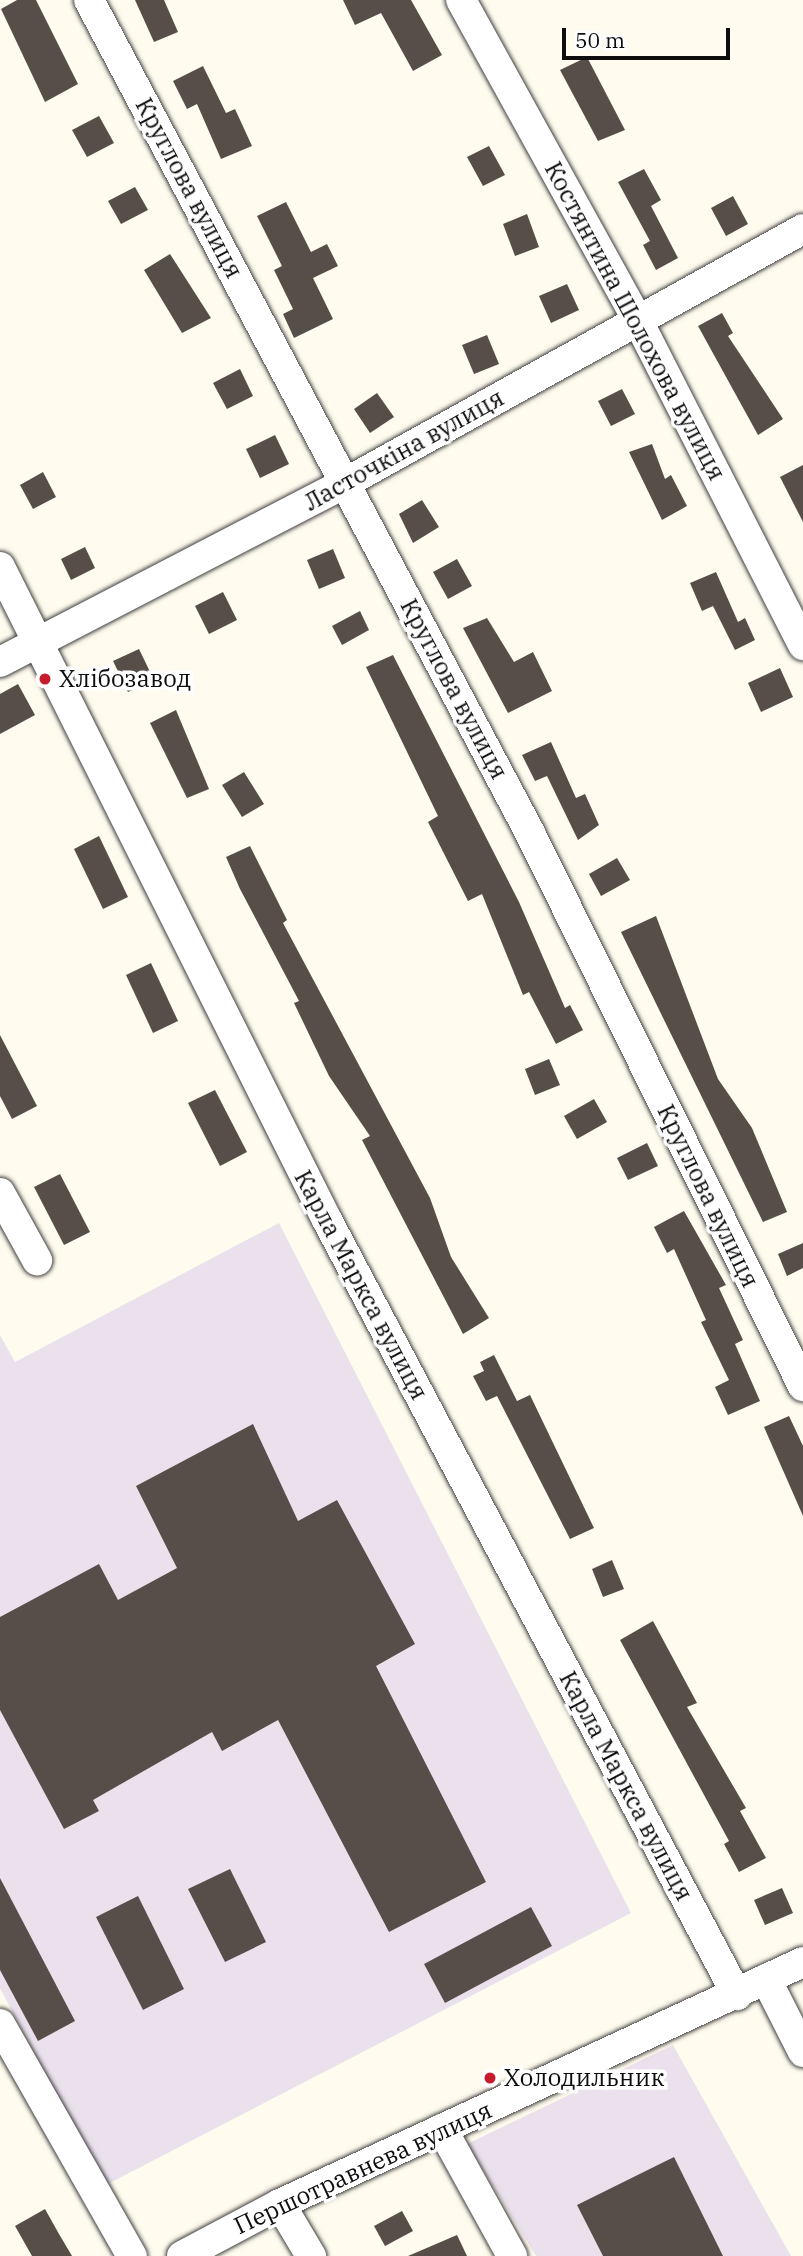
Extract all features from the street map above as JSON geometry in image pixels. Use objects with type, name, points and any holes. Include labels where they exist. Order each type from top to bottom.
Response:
[{"type":"street","name":"Круглова вулиця","points":[[89,0],[347,482],[530,833],[803,1386]]},
{"type":"street","name":"Костянтина Шолохова вулиця","points":[[461,0],[638,321],[803,645]]},
{"type":"street","name":"Ласточкіна вулиця","points":[[0,662],[39,639],[347,482],[803,229]]},
{"type":"street","name":"Карла Маркса вулиця","points":[[0,567],[39,639],[320,1208],[737,1995]]},
{"type":"street","points":[[0,1193],[37,1260]]},
{"type":"street","name":"Першотравнева вулиця","points":[[182,2256],[280,2204],[737,1995],[803,1962]]},
{"type":"street","points":[[766,1979],[803,2052]]},
{"type":"street","points":[[0,2024],[132,2256]]},
{"type":"street","points":[[442,2129],[512,2256]]},
{"type":"street","points":[[280,2204],[311,2256]]},
{"type":"shaded area","points":[[279,1223],[631,1913],[104,2186],[0,1988],[0,1335],[15,1362]]},
{"type":"shaded area","points":[[673,2045],[791,2256],[536,2256],[467,2144]]},
{"type":"building","points":[[17,0],[36,0],[78,84],[45,102],[1,9]]},
{"type":"building","points":[[135,0],[164,0],[178,32],[154,42]]},
{"type":"building","points":[[343,0],[411,0],[442,55],[413,71],[381,13],[355,25]]},
{"type":"building","points":[[587,57],[625,130],[598,141],[560,70]]},
{"type":"building","points":[[203,66],[226,113],[235,109],[252,146],[221,159],[197,104],[187,109],[173,81]]},
{"type":"building","points":[[99,116],[114,143],[87,157],[72,130]]},
{"type":"building","points":[[489,146],[505,175],[483,186],[467,157]]},
{"type":"building","points":[[644,169],[661,200],[651,206],[678,258],[656,270],[643,245],[650,241],[618,182]]},
{"type":"building","points":[[135,187],[148,210],[121,224],[108,201]]},
{"type":"building","points":[[733,196],[748,224],[726,236],[711,208]]},
{"type":"building","points":[[286,202],[311,252],[327,244],[338,266],[313,278],[333,319],[294,338],[283,314],[293,309],[274,270],[282,266],[257,216]]},
{"type":"building","points":[[527,214],[539,247],[515,256],[503,224]]},
{"type":"building","points":[[170,254],[211,318],[182,333],[144,270]]},
{"type":"building","points":[[567,284],[579,310],[551,323],[539,296]]},
{"type":"building","points":[[722,313],[733,333],[728,336],[783,419],[758,435],[698,326]]},
{"type":"building","points":[[487,335],[499,364],[474,374],[462,345]]},
{"type":"building","points":[[240,369],[253,396],[227,409],[213,383]]},
{"type":"building","points":[[622,389],[635,414],[611,426],[598,401]]},
{"type":"building","points":[[377,393],[394,417],[370,433],[354,409]]},
{"type":"building","points":[[275,435],[289,464],[260,478],[246,449]]},
{"type":"building","points":[[652,444],[665,479],[671,475],[687,506],[662,520],[629,452]]},
{"type":"building","points":[[803,465],[803,522],[780,477]]},
{"type":"building","points":[[43,472],[56,497],[33,509],[20,485]]},
{"type":"building","points":[[422,500],[439,527],[413,543],[399,514]]},
{"type":"building","points":[[85,547],[95,568],[71,580],[61,559]]},
{"type":"building","points":[[333,549],[345,578],[319,589],[307,560]]},
{"type":"building","points":[[457,559],[472,586],[448,599],[433,572]]},
{"type":"building","points":[[716,572],[738,622],[745,618],[755,640],[735,650],[713,606],[702,611],[690,583]]},
{"type":"building","points":[[223,592],[237,620],[209,634],[195,606]]},
{"type":"building","points":[[360,611],[369,630],[342,645],[332,626]]},
{"type":"building","points":[[487,618],[514,662],[533,652],[552,691],[508,713],[463,628]]},
{"type":"building","points":[[139,649],[154,680],[128,692],[113,661]]},
{"type":"building","points":[[393,655],[519,902],[565,1008],[570,1005],[583,1030],[556,1044],[529,992],[523,995],[482,894],[468,901],[428,822],[438,816],[366,667]]},
{"type":"building","points":[[780,668],[793,697],[761,712],[748,683]]},
{"type":"building","points":[[18,684],[35,715],[0,734],[0,694]]},
{"type":"building","points":[[176,710],[209,789],[187,798],[150,723]]},
{"type":"building","points":[[551,742],[576,798],[585,794],[599,825],[578,840],[547,776],[535,781],[522,755]]},
{"type":"building","points":[[244,772],[264,804],[242,817],[222,785]]},
{"type":"building","points":[[99,836],[128,897],[103,909],[74,849]]},
{"type":"building","points":[[250,846],[287,920],[283,923],[430,1198],[451,1257],[489,1318],[463,1334],[362,1140],[370,1136],[329,1076],[294,1003],[299,1001],[226,857]]},
{"type":"building","points":[[617,858],[630,880],[601,896],[589,874]]},
{"type":"building","points":[[656,916],[718,1079],[752,1128],[787,1212],[763,1222],[621,932]]},
{"type":"building","points":[[151,963],[178,1021],[153,1033],[126,975]]},
{"type":"building","points":[[0,1035],[37,1106],[12,1119],[0,1096]]},
{"type":"building","points":[[549,1059],[560,1085],[535,1095],[525,1069]]},
{"type":"building","points":[[215,1090],[247,1152],[220,1166],[188,1103]]},
{"type":"building","points":[[594,1099],[607,1122],[577,1139],[564,1116]]},
{"type":"building","points":[[647,1143],[658,1166],[628,1180],[617,1158]]},
{"type":"building","points":[[60,1174],[90,1232],[64,1245],[34,1187]]},
{"type":"building","points":[[684,1211],[726,1285],[719,1288],[743,1340],[735,1344],[760,1401],[728,1415],[715,1387],[729,1380],[701,1322],[706,1320],[674,1249],[667,1253],[654,1227]]},
{"type":"building","points":[[803,1243],[803,1268],[787,1276],[778,1254]]},
{"type":"building","points":[[494,1355],[517,1401],[530,1395],[594,1528],[570,1539],[497,1396],[486,1401],[473,1376],[484,1371],[480,1362]]},
{"type":"building","points":[[789,1416],[803,1446],[803,1516],[764,1427]]},
{"type":"building","points":[[253,1424],[298,1521],[337,1500],[415,1644],[376,1666],[486,1882],[389,1932],[278,1720],[222,1751],[212,1732],[93,1800],[99,1811],[64,1829],[0,1710],[0,1617],[99,1564],[118,1600],[177,1568],[136,1486]]},
{"type":"building","points":[[612,1560],[624,1589],[603,1597],[592,1569]]},
{"type":"building","points":[[653,1621],[697,1703],[687,1707],[746,1808],[740,1811],[766,1858],[739,1872],[724,1844],[729,1841],[620,1640]]},
{"type":"building","points":[[230,1869],[266,1942],[225,1962],[188,1889]]},
{"type":"building","points":[[0,1878],[75,2021],[38,2041],[0,1970]]},
{"type":"building","points":[[782,1888],[793,1913],[765,1925],[754,1900]]},
{"type":"building","points":[[138,1896],[184,1989],[143,2010],[96,1917]]},
{"type":"building","points":[[531,1907],[552,1946],[445,2003],[424,1964]]},
{"type":"building","points":[[674,2157],[723,2256],[603,2256],[577,2205]]},
{"type":"building","points":[[45,2209],[72,2256],[32,2256],[15,2226]]},
{"type":"building","points":[[402,2211],[413,2231],[385,2246],[374,2226]]},
{"type":"building","points":[[457,2235],[467,2256],[408,2256]]},
{"type":"place","name":"Хлібозавод","points":[[45,679]]},
{"type":"place","name":"Холодильник","points":[[490,2078]]}]
